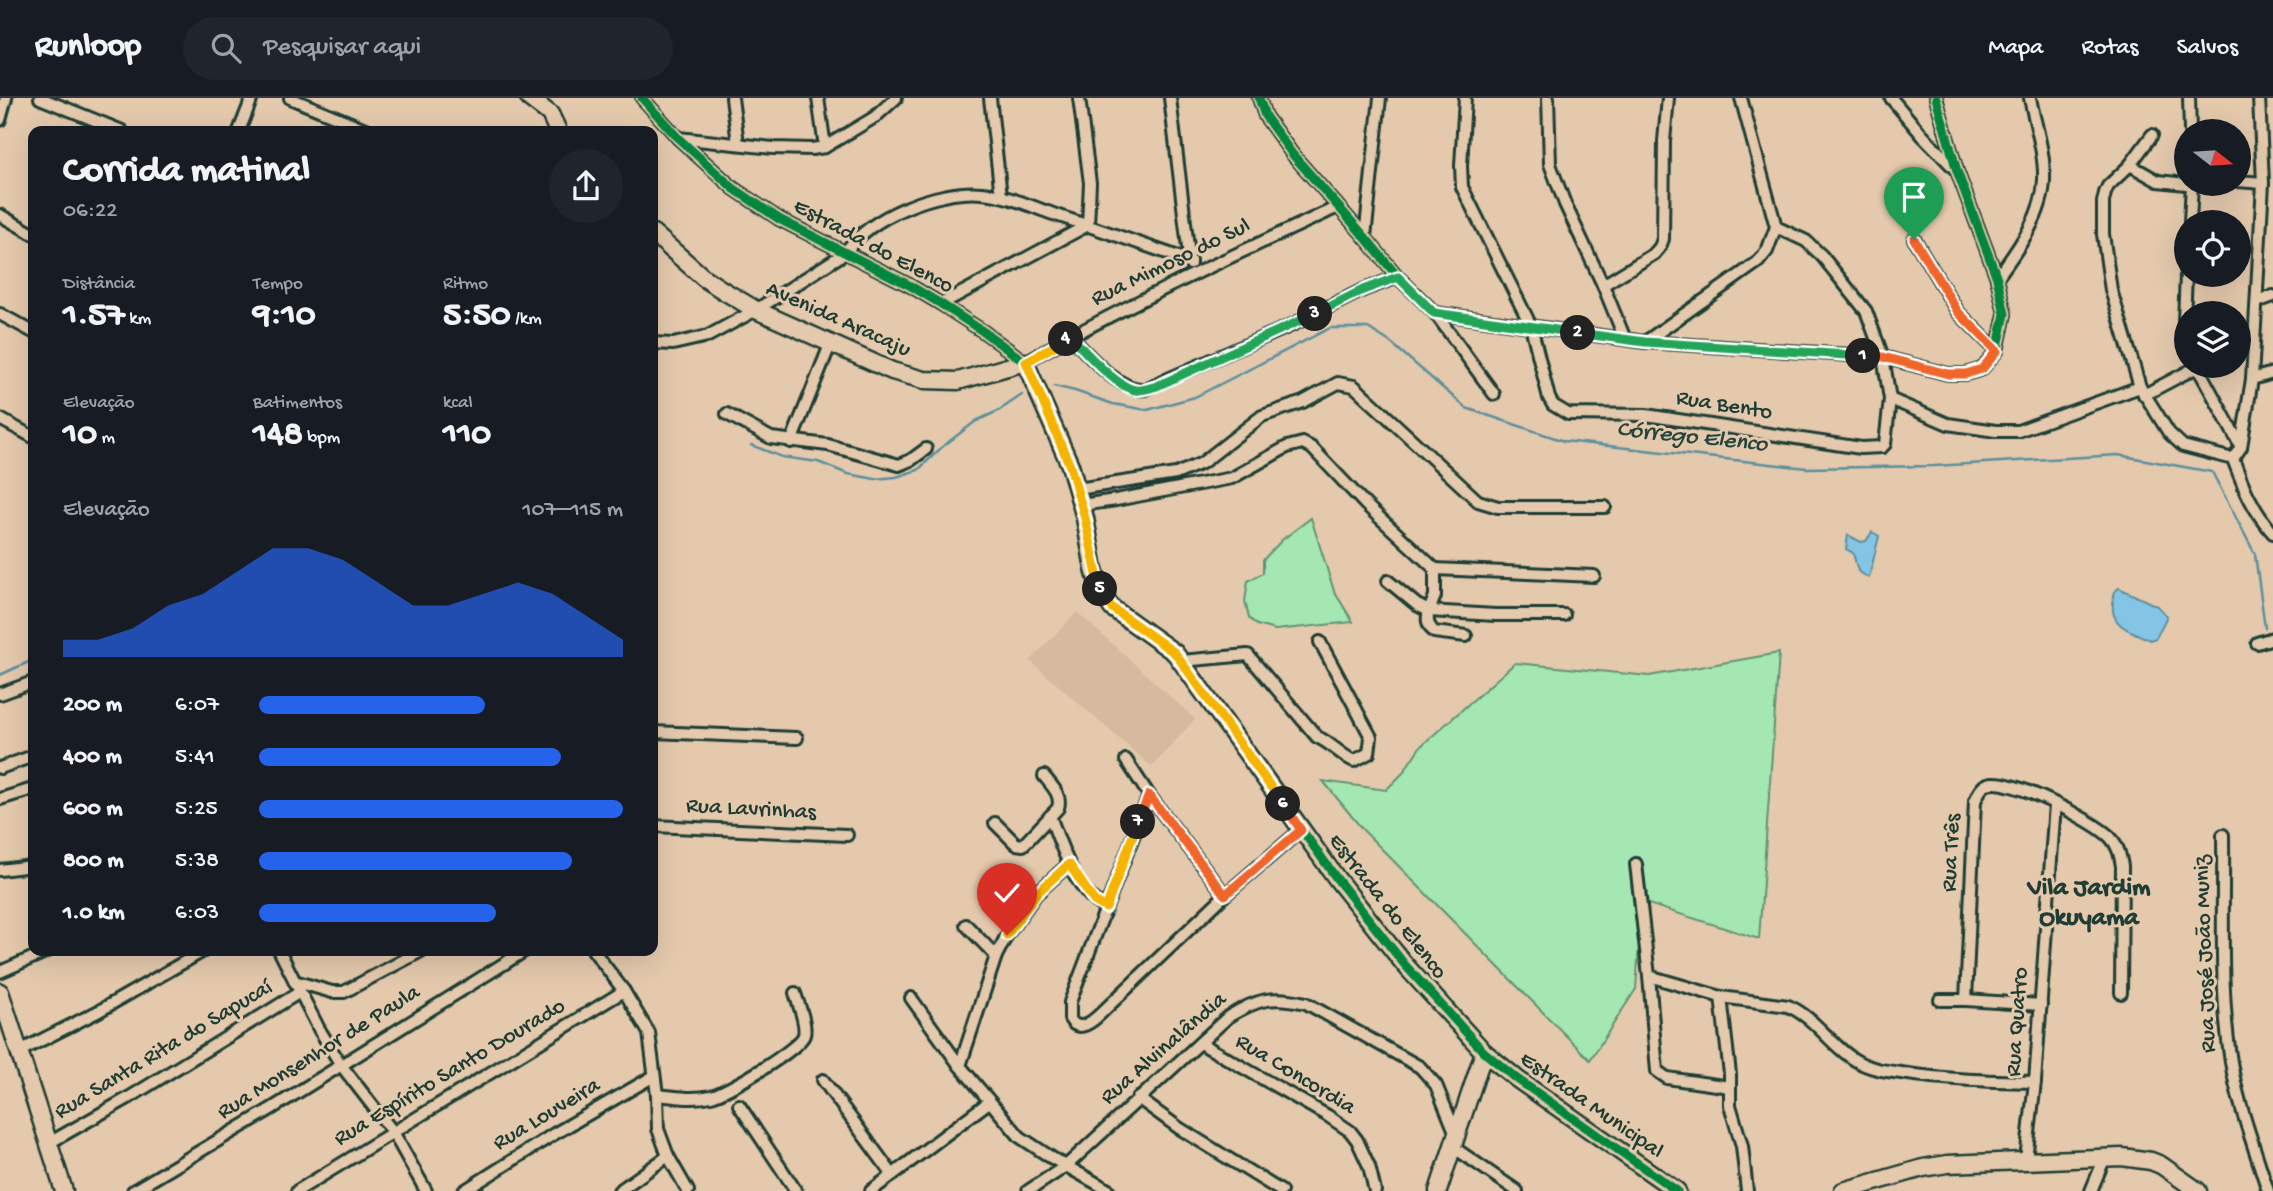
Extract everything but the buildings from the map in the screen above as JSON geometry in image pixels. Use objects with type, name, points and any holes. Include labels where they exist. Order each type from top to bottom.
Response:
[{"type":"street","points":[[0,120],[6,98]]},
{"type":"street","points":[[40,98],[110,126]]},
{"type":"street","points":[[242,126],[252,98]]},
{"type":"street","points":[[290,98],[358,126]]},
{"type":"street","points":[[528,98],[550,114]]},
{"type":"street","points":[[545,98],[556,126]]},
{"type":"street","name":"Estrada do Elenco","points":[[642,98],[678,138],[733,188],[779,219],[941,304],[1026,362],[1070,466],[1100,590],[1112,608],[1168,647],[1181,661],[1301,830],[1405,965],[1484,1052]]},
{"type":"street","points":[[732,98],[737,143]]},
{"type":"street","points":[[818,98],[825,147]]},
{"type":"street","points":[[678,138],[796,150],[825,147],[876,117],[896,98]]},
{"type":"street","points":[[990,98],[1001,196]]},
{"type":"street","points":[[1079,98],[1090,183],[1088,225]]},
{"type":"street","points":[[1170,98],[1192,274]]},
{"type":"street","points":[[1259,98],[1265,116],[1276,133],[1398,277],[1434,313],[1494,394]]},
{"type":"street","points":[[1365,237],[1380,98]]},
{"type":"street","points":[[1465,98],[1462,187],[1531,326]]},
{"type":"street","points":[[1548,98],[1550,164],[1625,340]]},
{"type":"street","points":[[1603,285],[1654,254],[1663,239],[1664,141],[1668,98]]},
{"type":"street","points":[[1645,342],[1758,262],[1767,251],[1776,227],[1741,98]]},
{"type":"street","points":[[1891,98],[1957,171]]},
{"type":"street","points":[[1434,313],[1645,342],[1883,357],[1948,374],[1966,374],[1982,369],[1997,351],[2005,314],[1997,278],[1957,171],[1936,98]]},
{"type":"street","points":[[1997,278],[2022,240],[2039,205],[2043,189],[2043,162],[2030,98]]},
{"type":"street","points":[[2189,98],[2190,119]]},
{"type":"street","points":[[2233,459],[2241,447],[2252,379],[2263,183],[2259,98]]},
{"type":"street","points":[[2152,135],[2105,193],[2103,234],[2110,290],[2142,391],[2169,433],[2183,446],[2233,459]]},
{"type":"street","points":[[2130,165],[2158,181],[2174,182]]},
{"type":"street","points":[[2251,182],[2263,183]]},
{"type":"street","points":[[658,343],[673,344],[708,336],[756,310],[845,253],[860,234],[901,210],[963,193],[1001,196],[1190,261]]},
{"type":"street","name":"Rua Mimoso do Sul","points":[[1026,362],[1070,336],[1192,274],[1338,207]]},
{"type":"street","points":[[0,215],[28,231]]},
{"type":"street","points":[[941,304],[1088,225]]},
{"type":"street","name":"Rua Bento","points":[[1531,326],[1545,391],[1553,405],[1568,414],[1646,415],[1873,448],[1882,447],[1885,444],[1890,398],[1883,357],[1866,311],[1822,256],[1806,241],[1776,227]]},
{"type":"street","name":"Avenida Aracaju","points":[[658,237],[704,278],[756,310],[892,372],[938,382],[958,381],[1026,362]]},
{"type":"street","points":[[1914,239],[1958,312],[1997,351]]},
{"type":"street","points":[[1070,336],[1115,379],[1136,390],[1146,389],[1290,326],[1363,290],[1398,277]]},
{"type":"street","points":[[2257,302],[2273,296]]},
{"type":"street","points":[[0,314],[28,329]]},
{"type":"street","points":[[791,442],[830,345]]},
{"type":"street","points":[[2252,379],[2273,373]]},
{"type":"street","points":[[1890,398],[1948,424],[1972,429],[2018,431],[2142,391],[2174,377]]},
{"type":"street","points":[[2203,378],[2241,447]]},
{"type":"street","points":[[1079,497],[1176,474],[1202,463],[1262,416],[1303,402],[1332,385],[1343,383],[1354,386],[1478,501],[1498,507],[1605,508]]},
{"type":"street","points":[[727,414],[761,434],[791,442],[828,445],[899,465],[926,449]]},
{"type":"street","points":[[0,419],[28,434]]},
{"type":"street","points":[[1079,497],[1116,500],[1232,478],[1287,447],[1303,443],[1312,448],[1366,505],[1436,569],[1594,576]]},
{"type":"street","points":[[2233,459],[2249,500],[2273,533]]},
{"type":"street","points":[[1436,569],[1435,596],[1427,618],[1434,632],[1465,636]]},
{"type":"street","points":[[1388,581],[1417,605],[1429,611],[1494,615],[1564,614]]},
{"type":"street","points":[[2257,643],[2273,638]]},
{"type":"street","points":[[1181,661],[1248,655],[1317,737],[1343,757],[1354,761],[1369,753],[1371,737],[1320,642]]},
{"type":"street","points":[[0,694],[28,684]]},
{"type":"street","points":[[658,732],[797,738]]},
{"type":"street","points":[[0,768],[28,757]]},
{"type":"street","points":[[1126,760],[1149,795],[1225,895]]},
{"type":"street","points":[[995,823],[1013,842],[1020,845],[1027,842],[1058,808],[1059,799],[1044,776]]},
{"type":"street","name":"Rua Três","points":[[1966,1000],[1975,801],[1978,793],[1990,783],[2002,783],[2016,786],[2055,804]]},
{"type":"street","points":[[0,799],[28,791]]},
{"type":"street","points":[[1149,795],[1070,1002],[1070,1016],[1073,1024],[1079,1027],[1097,1017],[1225,895],[1301,830]]},
{"type":"street","points":[[2055,804],[2100,828],[2119,850],[2122,866],[2121,993]]},
{"type":"street","name":"Rua Quatro","points":[[2026,1160],[2035,1082],[2055,804]]},
{"type":"street","points":[[1050,816],[1069,864],[1094,901],[1106,908]]},
{"type":"street","name":"Rua Lavrinhas","points":[[658,826],[847,835]]},
{"type":"street","name":"Rua José João Muniz","points":[[2223,835],[2225,1000],[2231,1061],[2268,1191]]},
{"type":"street","points":[[960,1066],[996,956],[1018,916],[1036,894],[1069,864]]},
{"type":"street","points":[[1636,864],[1657,1071],[1667,1078],[1730,1087]]},
{"type":"street","points":[[0,870],[28,867]]},
{"type":"street","points":[[966,925],[996,956]]},
{"type":"street","points":[[0,972],[36,956]]},
{"type":"street","points":[[20,1051],[99,1011],[195,956]]},
{"type":"street","points":[[282,956],[341,1065],[393,1132],[426,1191]]},
{"type":"street","name":"Rua Santa Rita do Sapucaí","points":[[49,1143],[130,1097],[297,987],[344,992],[412,956]]},
{"type":"street","name":"Rua Monsenhor de Paula","points":[[133,1191],[516,956]]},
{"type":"street","points":[[598,956],[624,991],[649,1033],[657,1094],[658,1129],[668,1156],[688,1191]]},
{"type":"street","points":[[1649,976],[1721,997],[1796,1009],[1853,1059],[1884,1071],[1938,1079],[2035,1082]]},
{"type":"street","name":"Rua Espírito Santo Dourado","points":[[297,1191],[624,991]]},
{"type":"street","points":[[0,992],[64,1191]]},
{"type":"street","points":[[657,1094],[698,1098],[715,1096],[774,1062],[801,1040],[804,1031],[795,993]]},
{"type":"street","points":[[1721,997],[1730,1105],[1742,1146],[1747,1191]]},
{"type":"street","points":[[911,998],[960,1066],[1020,1137],[1110,1191]]},
{"type":"street","name":"Rua Alvinalândia","points":[[1028,1191],[1066,1166],[1228,1017],[1248,1005],[1266,999],[1286,998],[1306,1003],[1420,1067],[1436,1086],[1455,1140]]},
{"type":"street","points":[[1940,1000],[2041,1005]]},
{"type":"street","name":"Rua Concordia","points":[[1200,1043],[1350,1131],[1369,1166],[1375,1191]]},
{"type":"street","points":[[1437,1191],[1484,1052]]},
{"type":"street","name":"Estrada Municipal","points":[[1484,1052],[1517,1079],[1677,1191]]},
{"type":"street","name":"Rua Louveira","points":[[464,1191],[554,1134],[654,1076]]},
{"type":"street","points":[[823,1080],[892,1174]]},
{"type":"street","points":[[1138,1098],[1179,1128],[1281,1191]]},
{"type":"street","points":[[872,1191],[989,1102]]},
{"type":"street","points":[[739,1105],[796,1191]]},
{"type":"street","points":[[1455,1140],[1517,1191]]},
{"type":"street","points":[[619,1191],[668,1156]]},
{"type":"street","points":[[2091,1191],[2105,1157]]},
{"type":"street","points":[[1843,1191],[1923,1168],[1947,1164],[2105,1157],[2151,1161],[2161,1165],[2189,1189]]},
{"type":"shaded area","points":[[1077,612],[1195,719],[1152,767],[1030,661]]},
{"type":"green space","points":[[1311,518],[1334,591],[1353,622],[1275,630],[1257,625],[1249,618],[1245,601],[1248,581],[1263,573],[1263,560],[1282,540]]},
{"type":"green space","points":[[1779,653],[1759,939],[1642,902],[1636,989],[1590,1060],[1363,830],[1323,781],[1386,790],[1402,774],[1420,747],[1515,663],[1649,676]]},
{"type":"water","points":[[1872,532],[1879,536],[1869,578],[1858,571],[1853,553],[1846,549],[1848,535],[1861,542],[1866,541]]},
{"type":"water","points":[[2119,588],[2157,606],[2167,616],[2156,638],[2150,640],[2119,624],[2113,611],[2113,602],[2115,591]]},
{"type":"waterway","name":"Córrego Elenco","points":[[1054,386],[1113,404],[1147,410],[1195,397],[1330,328],[1368,328],[1390,342],[1466,408],[1564,441],[1807,468],[1934,466],[2118,455],[2212,472],[2255,554],[2265,628]]},
{"type":"waterway","points":[[751,445],[782,457],[818,462],[848,474],[875,479],[896,477],[918,470],[976,421],[998,411],[1022,395]]},
{"type":"waterway","points":[[0,675],[28,662]]},
{"type":"cycle path","points":[[642,98],[678,138],[733,188],[779,219],[941,304],[1025,362],[1070,465],[1085,518],[1100,590],[1112,608],[1175,653],[1337,879],[1405,965],[1484,1052],[1517,1079],[1677,1191]]},
{"type":"cycle path","points":[[1259,98],[1265,116],[1293,155],[1398,277],[1435,313],[1645,342],[1883,357],[1948,374],[1966,374],[1982,369],[1997,351],[2005,314],[1997,278],[1957,171],[1936,98]]},
{"type":"district","name":"Vila Jardim Okuyama","points":[[2089,904]]},
{"type":"route","points":[[1007,935],[1036,894],[1069,864],[1094,901],[1106,908],[1149,795],[1225,895],[1301,830],[1175,653],[1112,608],[1100,590],[1085,518],[1070,466],[1026,362],[1070,336],[1115,379],[1136,390],[1146,389],[1290,326],[1363,290],[1398,277],[1434,313],[1645,342],[1883,357],[1948,374],[1976,372],[1982,369],[1997,351],[1958,312],[1914,239]]}]
